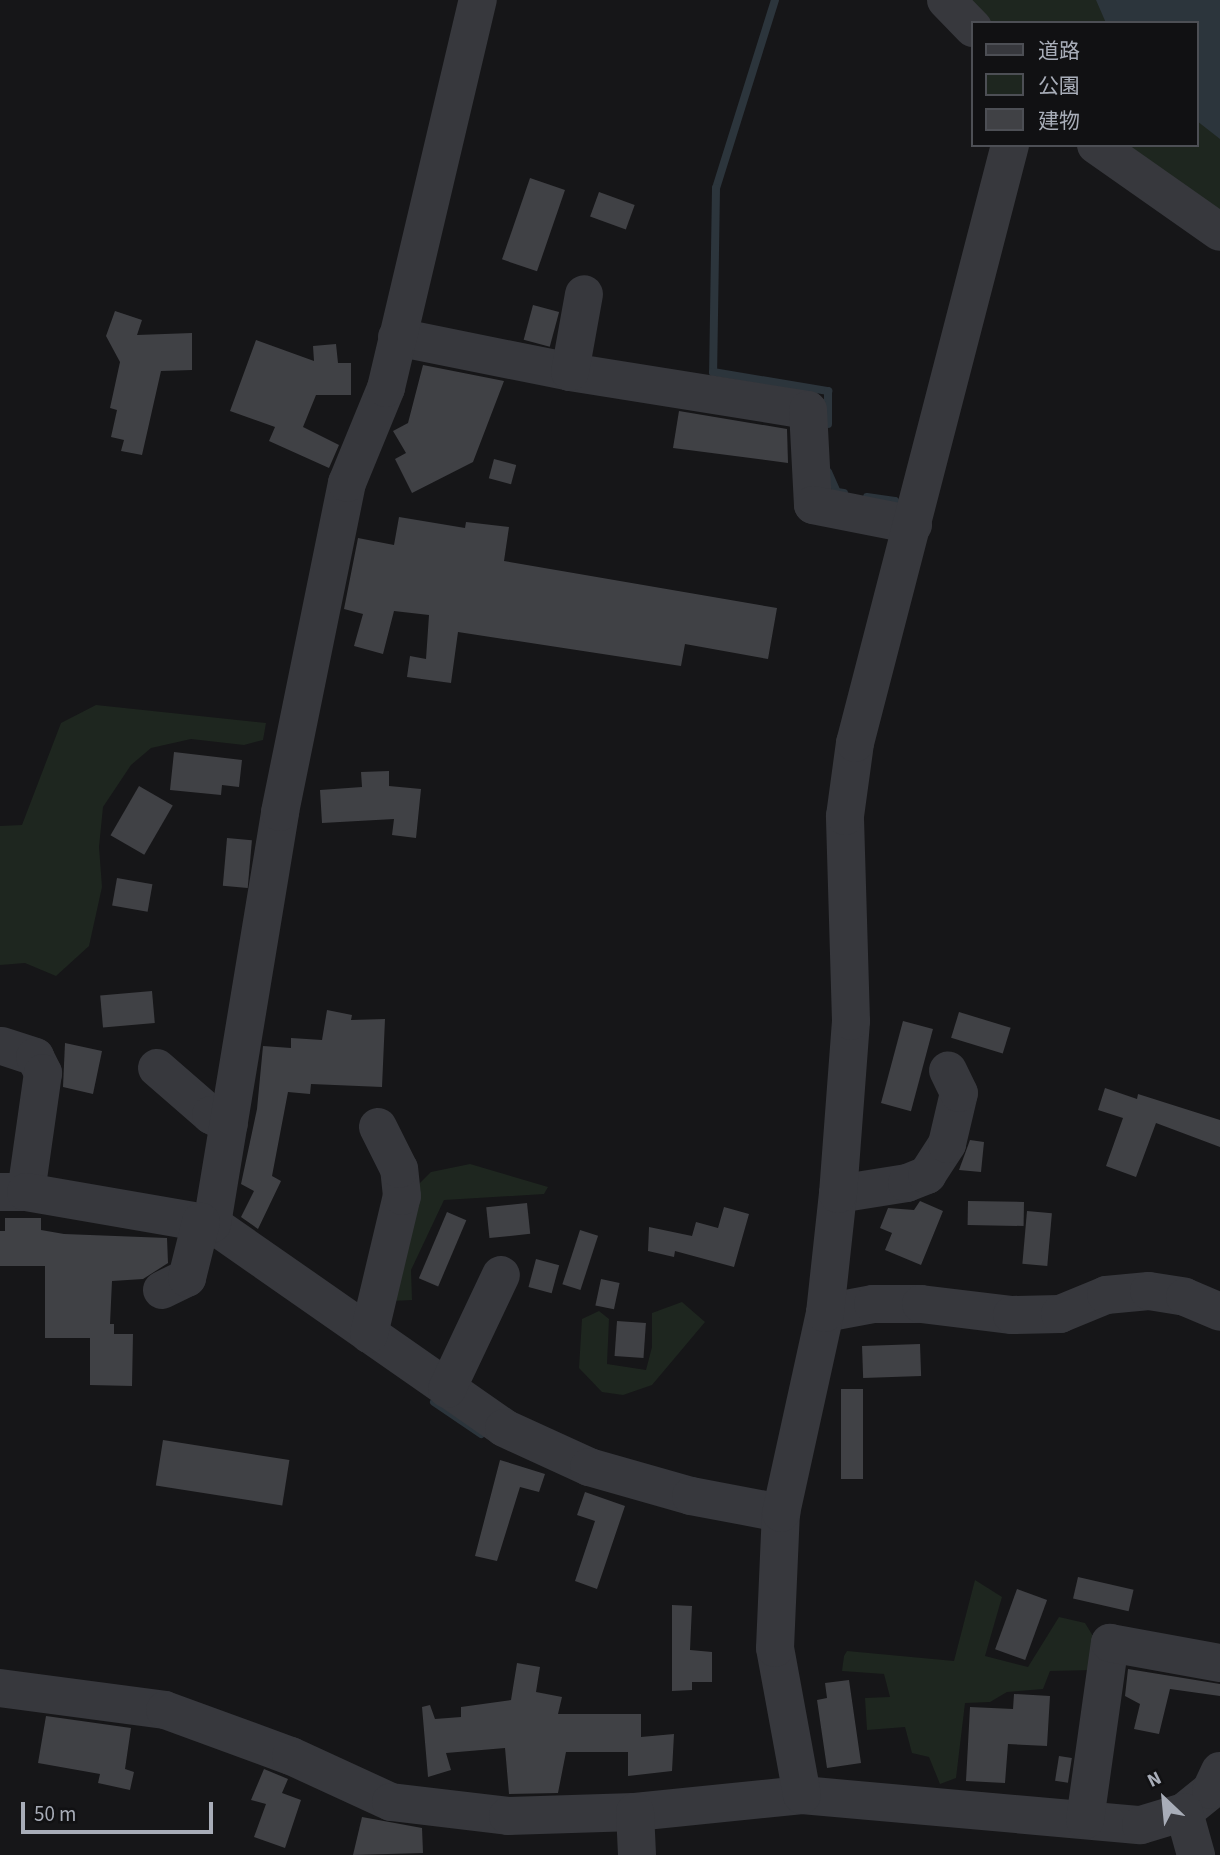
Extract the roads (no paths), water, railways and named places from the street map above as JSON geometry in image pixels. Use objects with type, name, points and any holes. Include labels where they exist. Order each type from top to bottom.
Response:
[{"type":"street","points":[[162,1290],[187,1278],[207,1223],[229,1124],[280,812],[347,483],[386,388],[478,0]]},
{"type":"street","points":[[946,0],[972,27]]},
{"type":"street","points":[[802,1796],[775,1648],[781,1513],[825,1313],[838,1194],[851,1021],[845,816],[855,743],[1009,147]]},
{"type":"street","points":[[1099,147],[1220,232]]},
{"type":"street","points":[[570,372],[584,294]]},
{"type":"street","points":[[397,337],[570,372],[808,410],[813,505],[913,525]]},
{"type":"street","points":[[2,1046],[35,1057],[43,1073],[13,1192],[207,1223],[504,1429],[589,1467],[691,1496],[781,1513]]},
{"type":"street","points":[[157,1068],[211,1115],[229,1124]]},
{"type":"street","points":[[838,1194],[907,1183],[928,1174],[947,1144],[958,1093],[948,1070]]},
{"type":"street","points":[[369,1334],[402,1196],[400,1169],[378,1127]]},
{"type":"street","points":[[447,1389],[501,1275]]},
{"type":"street","points":[[825,1313],[873,1304],[921,1304],[1012,1315],[1060,1314],[1107,1295],[1149,1291],[1185,1297],[1220,1312]]},
{"type":"street","points":[[1085,1821],[1110,1643],[1220,1663]]},
{"type":"street","points":[[0,1688],[165,1710],[291,1756],[391,1802],[508,1816],[635,1812],[802,1796],[1141,1825],[1184,1812],[1211,1790],[1220,1771]]},
{"type":"street","points":[[635,1812],[637,1855]]},
{"type":"street","points":[[1184,1812],[1196,1855]]},
{"type":"waterway","points":[[775,0],[716,188],[713,372],[828,391],[828,424]]},
{"type":"waterway","points":[[828,472],[837,492],[844,493]]},
{"type":"waterway","points":[[867,497],[895,501],[893,512]]},
{"type":"waterway","points":[[434,1402],[481,1434]]}]
